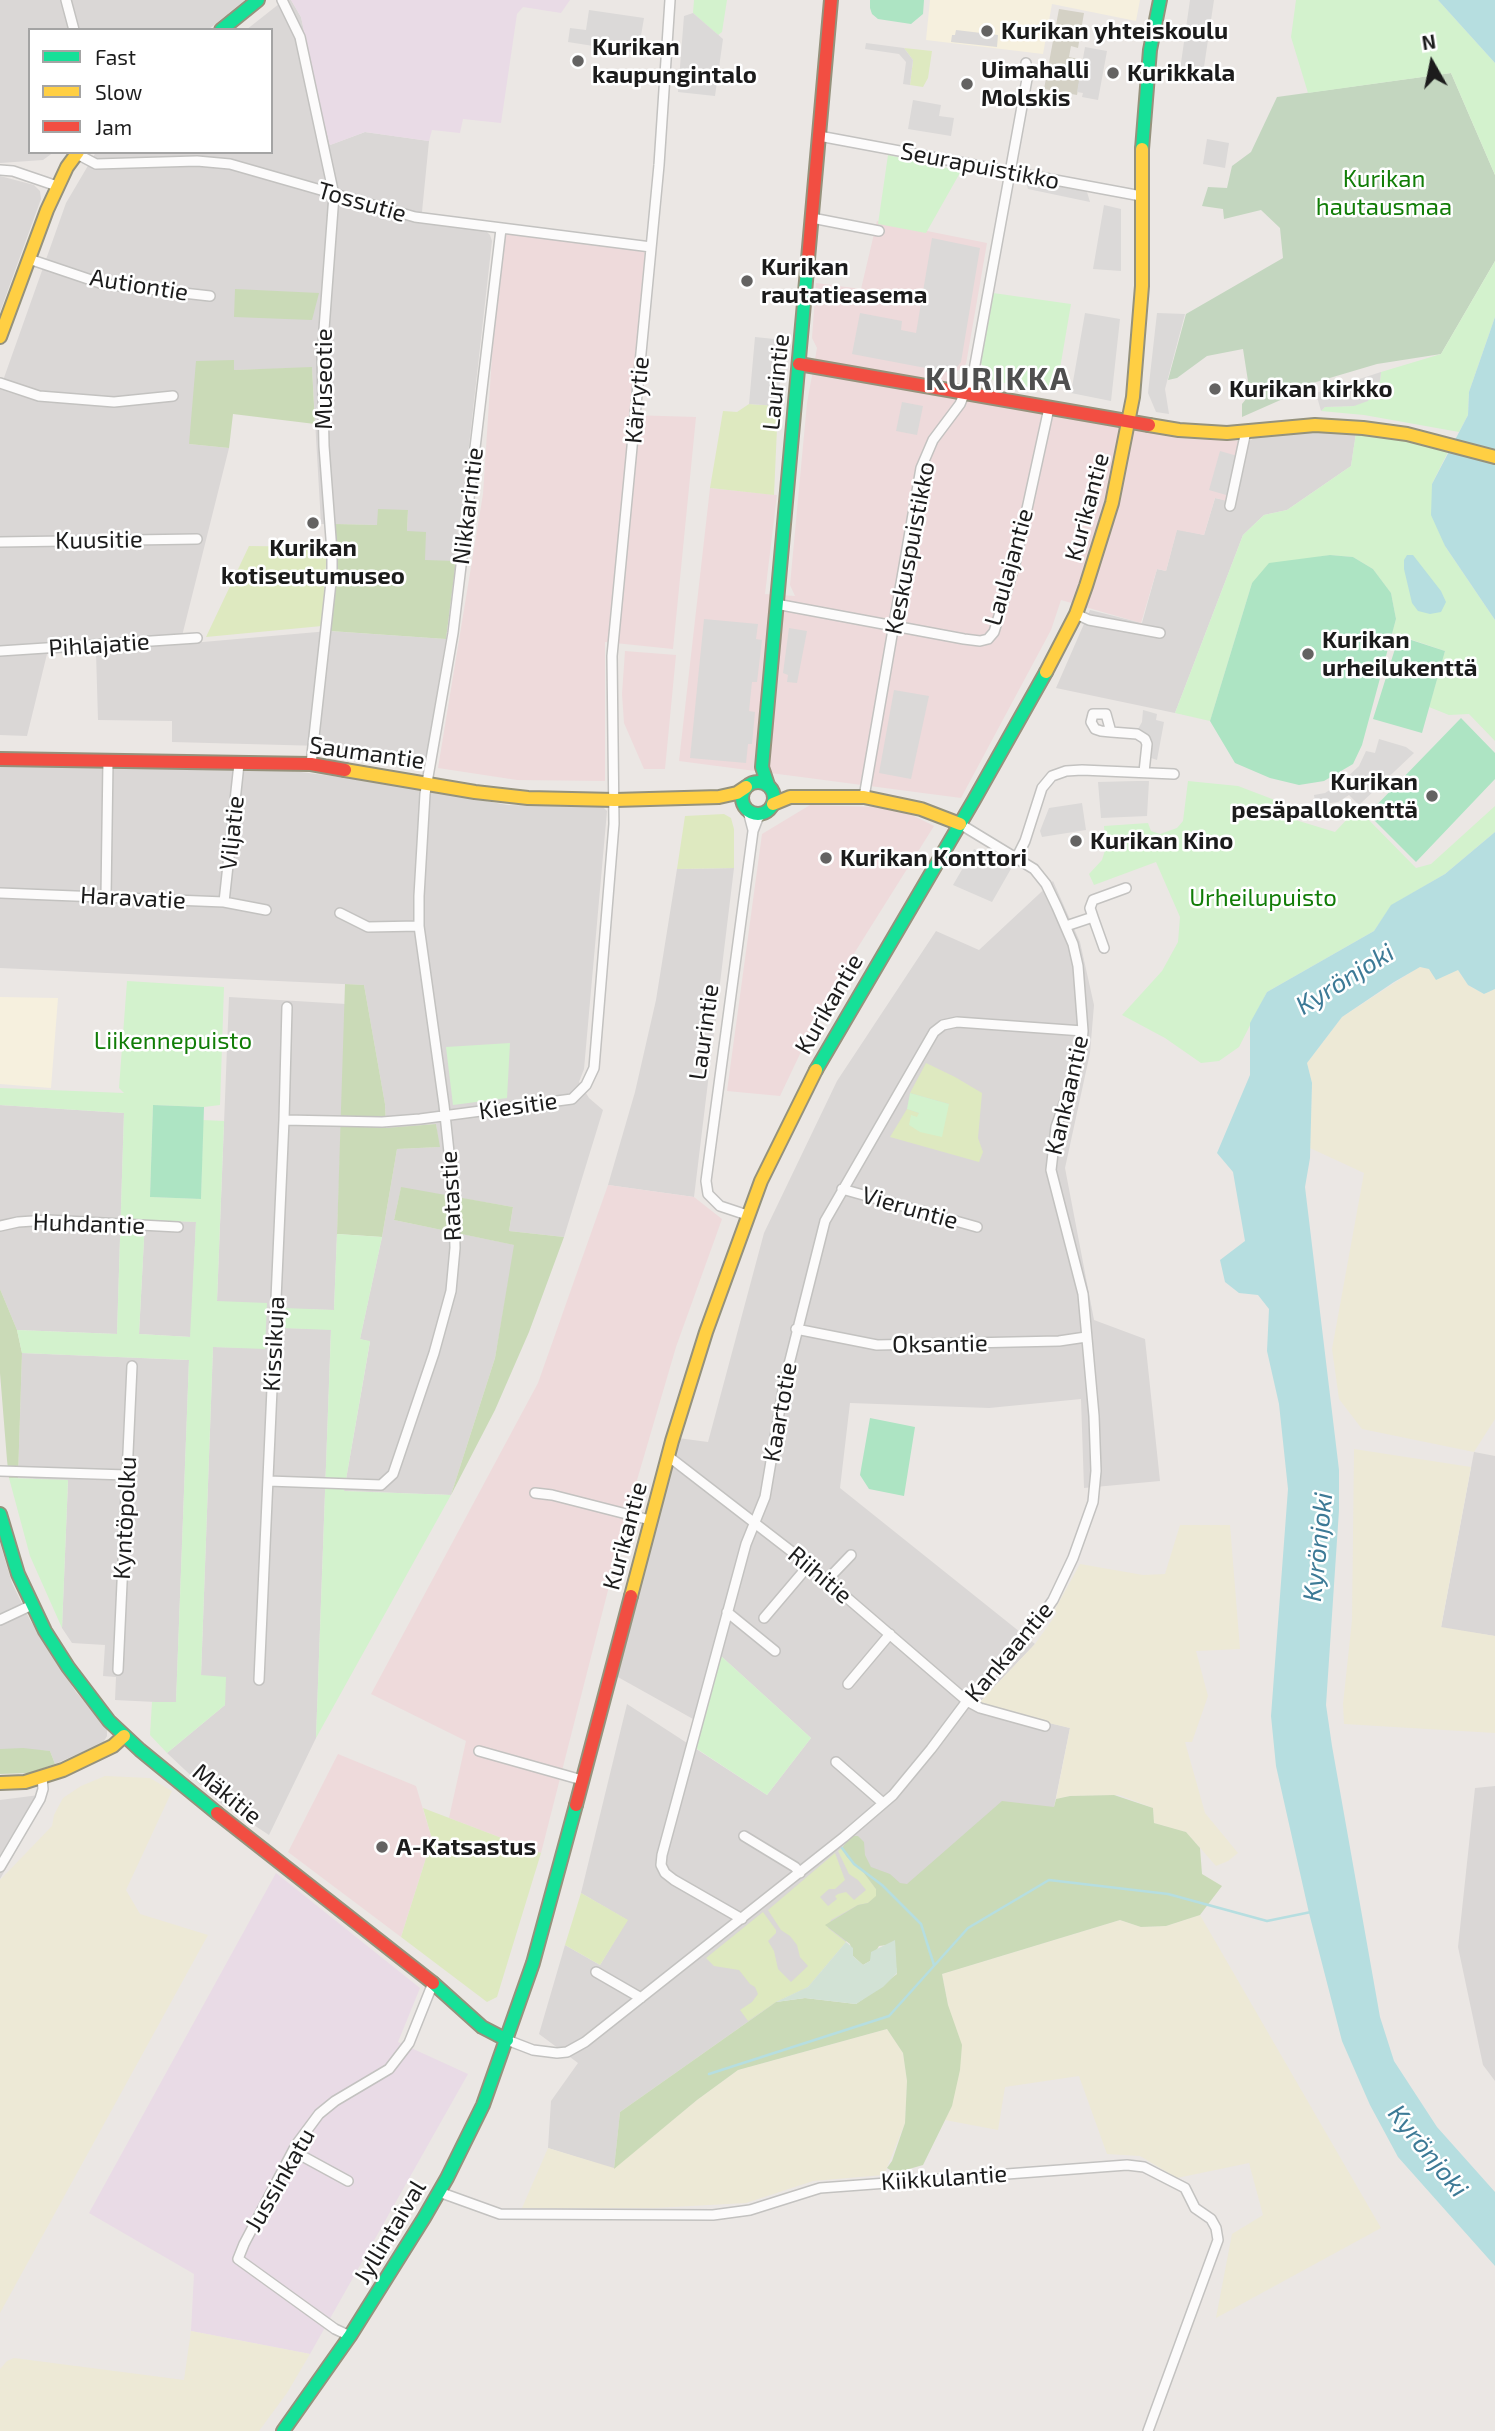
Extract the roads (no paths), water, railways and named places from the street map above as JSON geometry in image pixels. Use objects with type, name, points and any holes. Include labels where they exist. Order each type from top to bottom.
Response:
[{"type":"street","points":[[66,0],[73,28]]},
{"type":"street","points":[[223,28],[258,0]]},
{"type":"street","name":"Museotie","points":[[282,0],[300,37],[334,195],[322,356],[324,446],[332,573],[312,764]]},
{"type":"street","name":"Kärrytie","points":[[615,800],[612,656],[651,247],[670,0]]},
{"type":"street","name":"Laurintie","points":[[769,786],[762,767],[831,0]]},
{"type":"street","name":"Kurikantie","points":[[507,2040],[533,1963],[668,1456],[698,1357],[747,1215],[775,1151],[823,1056],[1048,669],[1076,614],[1106,529],[1129,422],[1142,286],[1141,159],[1150,50],[1160,0]]},
{"type":"street","name":"Keskuspuistikko","points":[[864,797],[914,505],[925,456],[933,440],[960,404],[974,370],[1027,79],[1026,63]]},
{"type":"street","name":"Seurapuistikko","points":[[819,136],[1141,196]]},
{"type":"street","points":[[0,337],[57,186],[76,154]]},
{"type":"street","name":"Tossutie","points":[[79,154],[96,164],[197,161],[230,164],[415,217],[651,247]]},
{"type":"street","points":[[0,170],[13,171],[57,186]]},
{"type":"street","points":[[812,218],[879,231]]},
{"type":"street","name":"Nikkarintie","points":[[428,782],[454,619],[501,229]]},
{"type":"street","name":"Autiontie","points":[[29,259],[103,284],[210,296]]},
{"type":"street","points":[[799,364],[1206,433],[1315,425],[1341,426],[1381,430],[1495,457]]},
{"type":"street","points":[[0,383],[39,396],[114,402],[173,396]]},
{"type":"street","name":"Laulajantie","points":[[776,604],[980,641],[988,639],[994,632],[1014,564],[1049,408]]},
{"type":"street","points":[[1230,506],[1246,431]]},
{"type":"street","name":"Kuusitie","points":[[0,542],[197,539]]},
{"type":"street","points":[[1076,614],[1089,620],[1160,633]]},
{"type":"street","name":"Pihlajatie","points":[[0,652],[197,638]]},
{"type":"street","points":[[1111,732],[1137,734],[1145,739],[1147,744],[1144,772]]},
{"type":"street","name":"Saumantie","points":[[0,759],[312,764],[475,792],[528,798],[615,800],[727,796],[749,785]]},
{"type":"street","points":[[106,896],[108,761]]},
{"type":"street","name":"Viljatie","points":[[224,902],[239,764]]},
{"type":"street","name":"Laurintie","points":[[749,785],[762,767]]},
{"type":"street","points":[[1017,857],[1026,841],[1042,788],[1052,776],[1066,771],[1082,770],[1174,774]]},
{"type":"street","name":"Ratastie","points":[[268,1481],[381,1485],[393,1474],[434,1353],[451,1291],[455,1248],[454,1200],[419,926],[428,782]]},
{"type":"street","points":[[745,808],[742,793],[749,785],[760,782],[790,797],[864,797],[921,809],[960,824]]},
{"type":"street","points":[[768,808],[774,799],[769,786]]},
{"type":"street","points":[[727,796],[738,800],[756,814],[790,797]]},
{"type":"street","name":"Kiesitie","points":[[284,1120],[382,1122],[445,1116],[572,1099],[586,1086],[594,1068],[615,800]]},
{"type":"street","name":"Laurintie","points":[[745,808],[753,831]]},
{"type":"street","name":"Laurintie","points":[[747,1215],[720,1206],[708,1194],[706,1181],[753,831],[758,818],[768,808]]},
{"type":"street","name":"Kankaantie","points":[[507,2040],[537,2051],[566,2052],[606,2027],[800,1873],[883,1803],[932,1749],[967,1701],[1034,1627],[1053,1601],[1068,1571],[1093,1502],[1096,1451],[1083,1294],[1051,1170],[1056,1127],[1081,1055],[1083,1031],[1078,966],[1066,926],[1046,884],[1034,869],[960,824]]},
{"type":"street","points":[[1104,948],[1090,908],[1093,900],[1126,888]]},
{"type":"street","name":"Haravatie","points":[[0,893],[224,902],[266,910]]},
{"type":"street","points":[[340,913],[368,927],[419,926]]},
{"type":"street","points":[[1066,926],[1093,917]]},
{"type":"street","name":"Kissikuja","points":[[259,1680],[287,1007]]},
{"type":"street","name":"Kaartotie","points":[[742,1919],[665,1873],[662,1855],[727,1612],[765,1497],[784,1384],[817,1242],[825,1221],[934,1032],[943,1025],[957,1022],[1083,1031]]},
{"type":"street","name":"Vieruntie","points":[[842,1189],[977,1227]]},
{"type":"street","name":"Huhdantie","points":[[0,1226],[48,1220],[177,1227]]},
{"type":"street","name":"Oksantie","points":[[796,1329],[877,1345],[1059,1341],[1086,1337]]},
{"type":"street","name":"Kyntöpolku","points":[[118,1670],[132,1366]]},
{"type":"street","name":"Riihitie","points":[[668,1456],[809,1565],[967,1701],[980,1708],[1045,1727]]},
{"type":"street","points":[[0,1471],[127,1475]]},
{"type":"street","points":[[535,1493],[650,1520]]},
{"type":"street","name":"Mäkitie","points":[[0,1514],[18,1574],[45,1631],[90,1697],[124,1735],[269,1855],[433,1983],[482,2027],[507,2040]]},
{"type":"street","points":[[827,1580],[851,1555]]},
{"type":"street","points":[[764,1618],[809,1565]]},
{"type":"street","points":[[0,1620],[32,1605]]},
{"type":"street","points":[[727,1612],[775,1651]]},
{"type":"street","points":[[848,1684],[890,1634]]},
{"type":"street","points":[[0,1783],[25,1782],[42,1777],[92,1757],[113,1746],[124,1735]]},
{"type":"street","points":[[478,1751],[582,1780]]},
{"type":"street","points":[[836,1762],[883,1803]]},
{"type":"street","points":[[0,1867],[40,1799],[42,1777]]},
{"type":"street","points":[[744,1836],[800,1873]]},
{"type":"street","points":[[596,1972],[640,1998]]},
{"type":"street","name":"Jussinkatu","points":[[350,2336],[335,2329],[238,2259],[293,2151],[319,2114],[389,2068],[409,2043],[433,1983]]},
{"type":"street","name":"Jyllintaival","points":[[283,2431],[350,2336],[439,2192],[483,2105],[507,2040]]},
{"type":"street","points":[[293,2151],[348,2181]]},
{"type":"street","name":"Kiikkulantie","points":[[439,2192],[500,2214],[713,2215],[750,2210],[820,2188],[1127,2165],[1144,2167],[1185,2188],[1195,2207],[1211,2219],[1216,2228],[1217,2240],[1148,2431]]},
{"type":"water","points":[[1438,0],[1495,0],[1495,63]]},
{"type":"water","points":[[1495,317],[1495,620],[1445,546],[1431,515],[1432,484],[1468,415],[1469,392]]},
{"type":"water","points":[[1407,555],[1413,555],[1441,591],[1446,602],[1441,612],[1430,614],[1418,611],[1412,603],[1404,569]]},
{"type":"water","name":"Kyrönjoki","points":[[1495,832],[1495,989],[1484,994],[1468,985],[1458,970],[1436,980],[1429,969],[1420,967],[1342,1017],[1307,1063],[1312,1083],[1310,1158],[1305,1187],[1339,1470],[1339,1510],[1326,1705],[1332,1746],[1380,2017],[1394,2061],[1437,2127],[1495,2192],[1495,2266],[1398,2157],[1370,2105],[1342,2041],[1309,1913],[1276,1766],[1271,1716],[1288,1489],[1279,1404],[1267,1351],[1269,1309],[1258,1295],[1239,1293],[1225,1282],[1220,1260],[1245,1241],[1233,1172],[1217,1153],[1250,1075],[1250,1023],[1267,992],[1374,931],[1391,905],[1445,874]]},
{"type":"waterway","points":[[842,1848],[854,1864],[882,1885],[921,1924],[934,1965]]},
{"type":"waterway","points":[[709,2074],[889,2016],[968,1928],[1049,1880],[1168,1894],[1267,1921],[1311,1912]]},
{"type":"place","name":"Kurikan yhteiskoulu","points":[[987,31]]},
{"type":"place","name":"Kurikan kaupungintalo","points":[[578,61]]},
{"type":"place","name":"Kurikkala","points":[[1113,73]]},
{"type":"place","name":"Uimahalli Molskis","points":[[967,84]]},
{"type":"place","name":"Kurikan rautatieasema","points":[[747,281]]},
{"type":"place","name":"Kurikan kirkko","points":[[1215,389]]},
{"type":"place","name":"Kurikan kotiseutumuseo","points":[[313,523]]},
{"type":"place","name":"Kurikan urheilukenttä","points":[[1308,654]]},
{"type":"place","name":"Kurikan pesäpallokenttä","points":[[1432,796]]},
{"type":"place","name":"Kurikan Kino","points":[[1076,841]]},
{"type":"place","name":"Kurikan Konttori","points":[[826,858]]},
{"type":"place","name":"A-Katsastus","points":[[382,1847]]},
{"type":"district","name":"KURIKKA","points":[[999,379]]},
{"type":"park label","name":"Kurikan hautausmaa","points":[[1384,193]]},
{"type":"park label","name":"Urheilupuisto","points":[[1263,898]]},
{"type":"park label","name":"Liikennepuisto","points":[[173,1041]]}]
